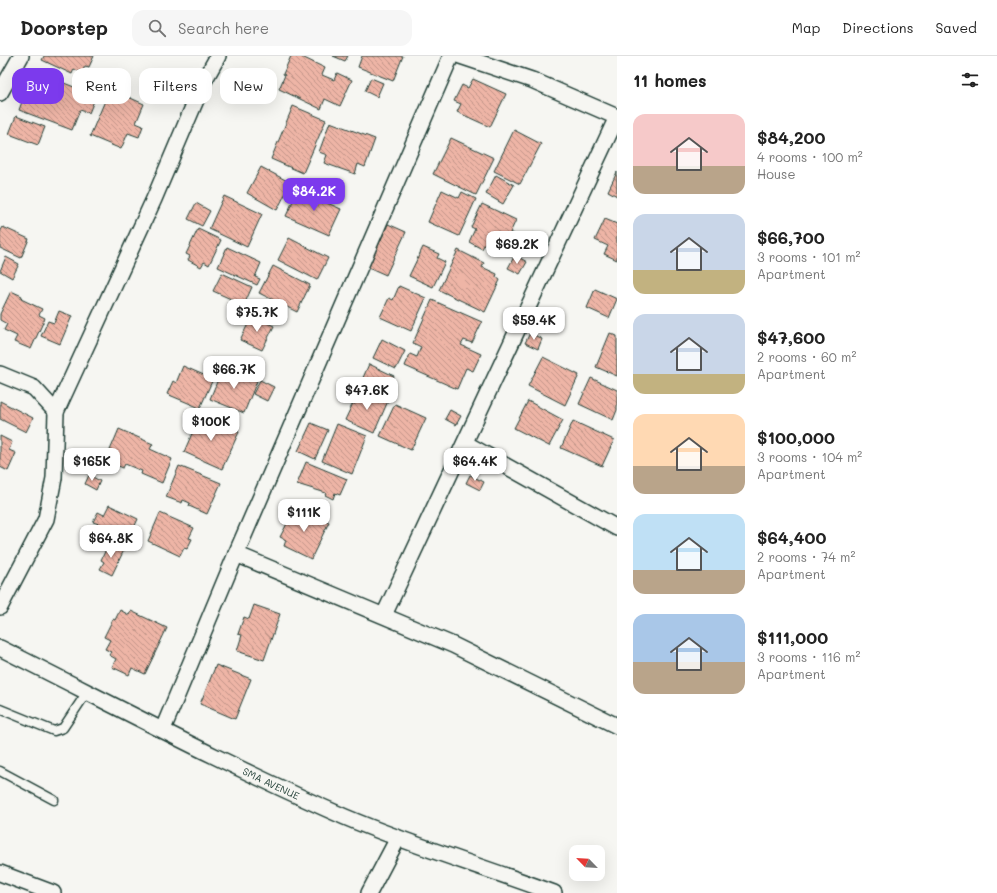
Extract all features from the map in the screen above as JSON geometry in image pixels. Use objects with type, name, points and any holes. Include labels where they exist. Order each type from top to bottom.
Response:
[{"type":"street","points":[[0,93],[21,56]]},
{"type":"street","points":[[0,607],[46,519],[54,478],[56,412],[154,199],[204,82],[218,56]]},
{"type":"street","points":[[163,729],[236,554],[451,56]]},
{"type":"street","points":[[384,615],[617,117],[532,80],[460,56]]},
{"type":"street","points":[[0,374],[34,388],[56,412]]},
{"type":"street","points":[[465,443],[616,524]]},
{"type":"street","points":[[236,554],[453,645],[617,726]]},
{"type":"street","name":"SMA AVENUE","points":[[0,648],[275,785],[345,817],[398,838],[554,893]]},
{"type":"street","points":[[369,893],[398,838]]},
{"type":"street","points":[[0,873],[53,893]]},
{"type":"lane","points":[[0,709],[54,731],[59,731],[63,728],[87,692]]},
{"type":"lane","points":[[0,771],[54,800]]},
{"type":"building","points":[[44,56],[94,56],[89,67],[85,66],[84,68],[72,68],[72,74],[64,70],[64,68],[59,68],[42,60]]},
{"type":"building","points":[[291,56],[300,56],[325,68],[322,75],[334,80],[337,73],[352,80],[340,106],[325,99],[321,109],[279,89],[285,75],[283,74]]},
{"type":"building","points":[[333,56],[348,56],[345,61]]},
{"type":"building","points":[[362,56],[403,56],[393,81],[358,67]]},
{"type":"building","points":[[371,78],[383,83],[377,97],[365,91]]},
{"type":"building","points":[[473,79],[506,94],[490,127],[457,112],[461,104],[454,101],[462,85],[468,88]]},
{"type":"building","points":[[64,83],[72,86],[72,104],[93,104],[89,113],[80,110],[72,130],[19,110],[21,104],[64,104]]},
{"type":"building","points":[[131,98],[139,102],[139,104],[144,104],[136,123],[143,126],[139,137],[128,133],[121,149],[90,136],[104,104],[131,104]]},
{"type":"building","points":[[293,106],[326,120],[303,173],[271,159]]},
{"type":"building","points":[[16,116],[45,127],[38,145],[9,134]]},
{"type":"building","points":[[330,122],[375,139],[365,167],[358,164],[355,174],[324,163],[327,155],[319,152]]},
{"type":"building","points":[[514,130],[541,144],[520,184],[494,171]]},
{"type":"building","points":[[451,138],[494,158],[476,195],[433,174]]},
{"type":"building","points":[[261,167],[291,183],[277,210],[247,193]]},
{"type":"building","points":[[617,172],[617,196],[608,191]]},
{"type":"building","points":[[496,175],[514,185],[503,204],[486,194]]},
{"type":"building","points":[[298,190],[341,209],[329,235],[286,216]]},
{"type":"building","points":[[442,190],[459,198],[462,192],[476,199],[459,236],[428,222]]},
{"type":"building","points":[[224,196],[262,214],[247,247],[209,229]]},
{"type":"building","points":[[196,203],[210,211],[202,226],[188,219]]},
{"type":"building","points":[[482,204],[516,220],[510,233],[514,234],[507,249],[487,239],[482,249],[469,242],[475,229],[471,227]]},
{"type":"building","points":[[605,219],[617,224],[617,260],[604,254],[608,246],[595,240]]},
{"type":"building","points":[[388,224],[406,232],[386,275],[368,267]]},
{"type":"building","points":[[3,227],[29,239],[21,258],[0,248],[0,232]]},
{"type":"building","points":[[198,229],[221,240],[209,265],[204,262],[201,267],[188,260],[190,256],[186,254]]},
{"type":"building","points":[[289,238],[328,258],[317,280],[278,260]]},
{"type":"building","points":[[227,247],[261,263],[255,277],[260,279],[257,285],[218,267]]},
{"type":"building","points":[[423,247],[439,254],[437,258],[445,262],[433,287],[409,276]]},
{"type":"building","points":[[458,250],[484,263],[482,267],[497,274],[496,277],[500,280],[485,312],[439,290]]},
{"type":"building","points":[[515,255],[527,262],[520,274],[508,268]]},
{"type":"building","points":[[6,257],[19,264],[12,278],[0,271]]},
{"type":"building","points":[[273,266],[310,285],[297,312],[259,293]]},
{"type":"building","points":[[222,273],[252,287],[244,305],[213,291]]},
{"type":"building","points":[[399,286],[426,298],[411,331],[380,317],[389,298],[393,300]]},
{"type":"building","points":[[595,289],[617,299],[609,318],[587,308]]},
{"type":"building","points":[[11,291],[22,296],[21,299],[42,309],[39,315],[45,318],[31,349],[14,342],[17,336],[4,330],[7,324],[0,320],[0,314]]},
{"type":"building","points":[[432,300],[482,322],[472,343],[464,340],[461,345],[481,354],[473,371],[466,368],[457,389],[405,366],[410,354],[417,357],[421,347],[413,343]]},
{"type":"building","points":[[59,311],[72,316],[60,344],[41,336],[48,321],[54,323]]},
{"type":"building","points":[[252,316],[274,326],[262,350],[240,340]]},
{"type":"building","points":[[530,333],[542,339],[538,349],[525,343]]},
{"type":"building","points":[[610,333],[617,336],[617,376],[596,367]]},
{"type":"building","points":[[382,339],[405,351],[396,369],[373,358]]},
{"type":"building","points":[[543,357],[579,375],[565,405],[528,386]]},
{"type":"building","points":[[369,364],[394,376],[387,391],[362,380]]},
{"type":"building","points":[[183,366],[213,379],[200,408],[167,394],[173,381],[176,383]]},
{"type":"building","points":[[223,367],[257,381],[244,413],[210,399]]},
{"type":"building","points":[[591,378],[617,390],[617,410],[613,420],[579,404]]},
{"type":"building","points":[[260,380],[274,387],[267,401],[253,394]]},
{"type":"building","points":[[362,389],[388,401],[374,433],[345,420]]},
{"type":"building","points":[[0,401],[33,418],[26,432],[0,419]]},
{"type":"building","points":[[528,401],[563,420],[549,446],[514,428]]},
{"type":"building","points":[[395,404],[426,418],[411,450],[380,436]]},
{"type":"building","points":[[450,410],[461,416],[456,425],[445,419]]},
{"type":"building","points":[[200,415],[239,432],[222,469],[184,452]]},
{"type":"building","points":[[573,421],[614,440],[602,466],[561,448]]},
{"type":"building","points":[[311,423],[328,430],[315,459],[298,451]]},
{"type":"building","points":[[337,424],[367,436],[352,474],[322,461]]},
{"type":"building","points":[[119,429],[153,444],[150,449],[172,459],[162,483],[141,474],[142,471],[125,464],[123,468],[109,462],[112,456],[108,455]]},
{"type":"building","points":[[0,436],[12,442],[9,450],[16,453],[8,471],[0,467]]},
{"type":"building","points":[[306,462],[347,479],[340,495],[335,493],[333,499],[325,495],[326,493],[297,484]]},
{"type":"building","points":[[179,466],[221,483],[207,514],[189,506],[190,503],[183,500],[182,503],[166,497]]},
{"type":"building","points":[[89,475],[100,481],[96,490],[85,484]]},
{"type":"building","points":[[470,475],[484,482],[480,490],[466,483]]},
{"type":"building","points":[[109,505],[138,519],[125,547],[95,532],[99,524],[93,522],[98,512],[104,515]]},
{"type":"building","points":[[303,509],[329,522],[311,559],[284,546],[286,540],[280,537],[293,512],[300,515]]},
{"type":"building","points":[[160,513],[194,528],[189,538],[192,539],[187,549],[184,548],[180,556],[148,541]]},
{"type":"building","points":[[109,543],[124,550],[112,575],[100,569],[104,562],[101,560]]},
{"type":"building","points":[[254,605],[280,614],[264,660],[237,651],[242,635],[238,634],[244,617],[249,619]]},
{"type":"building","points":[[120,610],[129,615],[131,611],[167,628],[145,674],[132,668],[129,675],[112,667],[116,659],[109,655],[111,652],[105,649],[110,640],[104,637],[113,619],[115,620]]},
{"type":"building","points":[[216,665],[251,679],[235,719],[200,704]]}]
